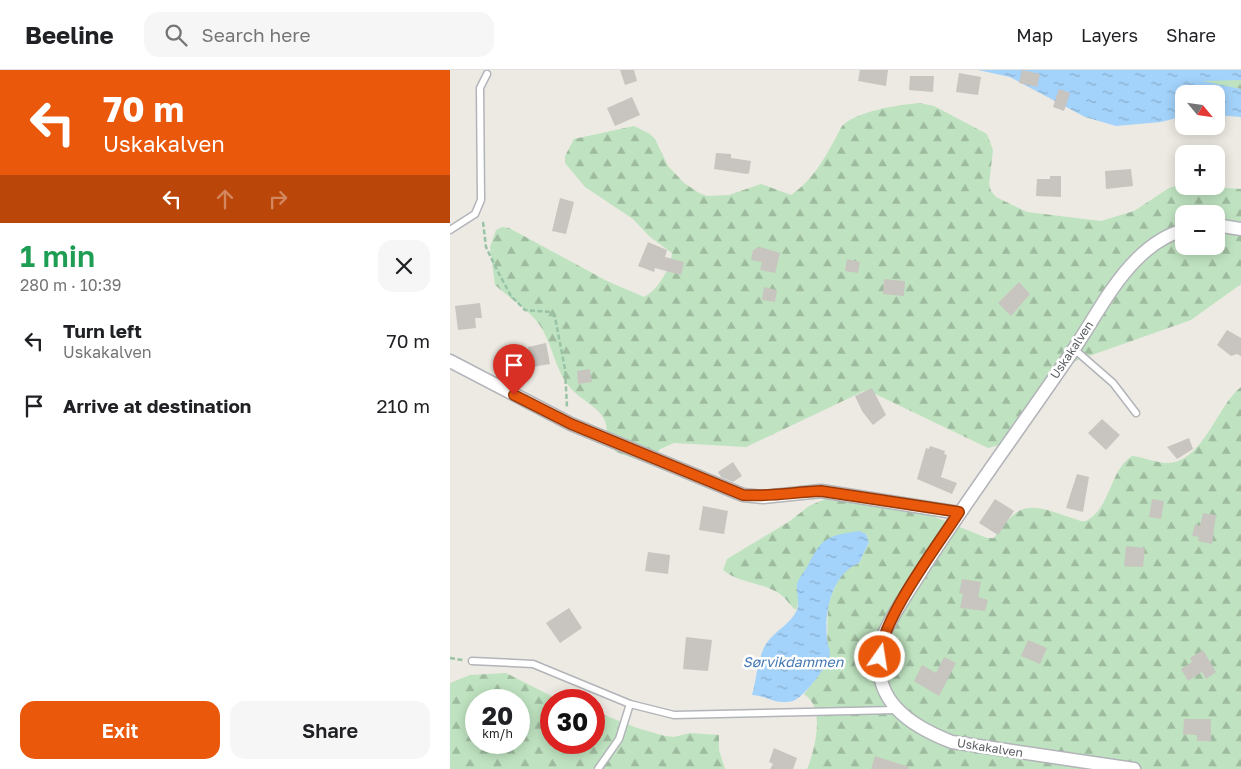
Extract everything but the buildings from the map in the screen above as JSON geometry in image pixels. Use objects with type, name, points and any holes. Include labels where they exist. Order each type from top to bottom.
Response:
[{"type":"street","points":[[1225,226],[1241,229]]},
{"type":"street","name":"Uskakalven","points":[[1134,769],[952,742],[928,733],[895,710],[884,687],[880,646],[908,592],[959,512],[1074,349],[1114,287],[1135,260],[1154,243],[1175,234]]},
{"type":"street","points":[[450,361],[571,424],[743,495],[763,496],[798,491],[821,491],[959,512]]},
{"type":"lane","points":[[450,230],[475,214],[481,200],[480,88],[487,74]]},
{"type":"lane","points":[[1074,349],[1113,384],[1136,413]]},
{"type":"lane","points":[[472,661],[533,664],[630,704],[674,715],[895,710]]},
{"type":"lane","points":[[598,769],[619,739],[630,704]]},
{"type":"path","points":[[481,200],[486,246],[511,296],[525,310],[550,312],[555,317],[565,369],[567,408],[571,424]]},
{"type":"green space","points":[[1241,80],[1241,89],[1205,83],[1202,81]]},
{"type":"green space","points":[[919,103],[934,106],[987,134],[993,150],[989,184],[991,191],[996,197],[1027,212],[1101,221],[1134,211],[1175,186],[1175,195],[1225,195],[1225,188],[1241,189],[1241,284],[1191,320],[1075,361],[1058,374],[1004,444],[988,448],[871,392],[864,391],[746,447],[674,443],[660,449],[649,464],[616,452],[606,438],[607,428],[605,420],[595,408],[568,385],[558,368],[548,341],[539,325],[524,308],[495,285],[490,247],[496,230],[502,227],[509,228],[607,281],[644,297],[663,278],[672,253],[650,237],[633,219],[585,187],[565,163],[565,156],[574,139],[634,126],[650,134],[655,139],[668,166],[684,183],[699,193],[707,196],[729,195],[761,184],[791,195],[808,181],[814,173],[842,126],[857,116],[889,107]]},
{"type":"green space","points":[[1241,387],[1241,769],[807,769],[814,747],[817,720],[813,704],[804,694],[816,679],[827,653],[828,603],[843,569],[859,563],[869,542],[866,534],[801,596],[796,610],[777,592],[764,586],[735,578],[723,570],[727,559],[790,521],[809,506],[830,497],[925,513],[987,538],[994,538],[1012,516],[1021,510],[1029,508],[1048,510],[1086,521],[1102,505],[1119,470],[1125,462],[1132,456],[1167,463],[1180,460],[1191,454],[1233,395]]},
{"type":"green space","points":[[506,673],[540,690],[540,754],[605,754],[605,715],[637,728],[665,736],[674,737],[690,733],[719,735],[719,750],[725,769],[450,769],[450,683],[470,675]]},
{"type":"water","points":[[978,70],[1241,70],[1241,80],[1203,81],[1222,85],[1175,85],[1175,118],[1161,122],[1116,126],[1085,117],[1010,77]]},
{"type":"water","points":[[1225,86],[1241,89],[1241,117],[1225,116]]},
{"type":"water","name":"Sørvikdammen","points":[[859,531],[866,534],[869,542],[859,563],[842,576],[836,584],[832,595],[826,628],[830,654],[826,665],[803,694],[793,701],[781,702],[752,695],[763,650],[770,639],[790,620],[797,610],[798,582],[817,549],[832,537]]},
{"type":"route","points":[[514,395],[571,424],[743,495],[763,496],[798,491],[821,491],[959,512],[908,592],[880,646],[880,657]]}]
